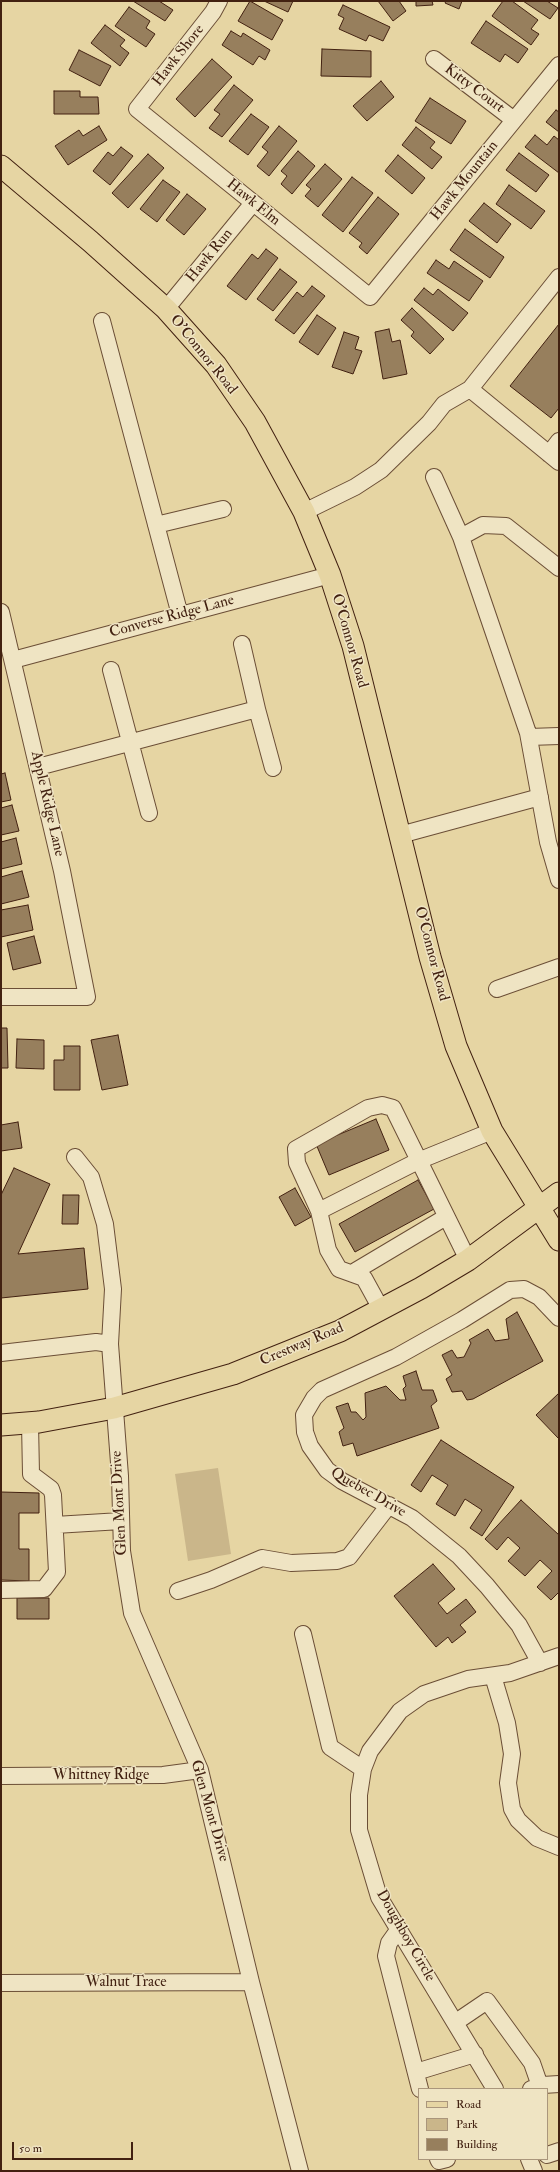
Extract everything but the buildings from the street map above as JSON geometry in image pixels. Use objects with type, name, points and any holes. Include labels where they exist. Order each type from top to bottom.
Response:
[{"type":"main road","name":"O'Connor Road","points":[[1,166],[90,241],[166,309],[216,365],[255,422],[304,512],[330,575],[353,646],[430,957],[456,1046],[492,1131],[539,1208]]},
{"type":"main road","name":"Crestway Road","points":[[1,1425],[30,1423],[114,1408],[233,1374],[340,1331],[468,1260],[491,1245],[559,1193]]},
{"type":"main road","points":[[539,1208],[559,1240]]},
{"type":"street","name":"Hawk Shore","points":[[136,109],[213,12],[219,1]]},
{"type":"street","name":"Kitty Court","points":[[434,59],[514,120]]},
{"type":"street","name":"Hawk Mountain","points":[[370,298],[559,65]]},
{"type":"street","name":"Hawk Elm","points":[[136,109],[370,298]]},
{"type":"street","name":"Hawk Run","points":[[166,309],[253,203]]},
{"type":"street","points":[[304,512],[355,487],[381,470],[429,424],[444,404],[470,389],[559,277]]},
{"type":"street","points":[[102,320],[180,615]]},
{"type":"street","points":[[470,389],[554,458],[559,441]]},
{"type":"street","points":[[434,477],[461,537],[528,737],[548,842],[559,880]]},
{"type":"street","points":[[156,525],[223,509]]},
{"type":"street","points":[[461,537],[483,525],[506,526],[559,568]]},
{"type":"street","name":"Converse Ridge Lane","points":[[13,660],[330,575]]},
{"type":"street","name":"Apple Ridge Lane","points":[[1,612],[62,871],[87,997],[1,997]]},
{"type":"street","points":[[242,644],[273,768]]},
{"type":"street","points":[[111,670],[149,813]]},
{"type":"street","points":[[38,767],[258,709]]},
{"type":"street","points":[[528,737],[559,736]]},
{"type":"street","points":[[400,835],[540,797]]},
{"type":"street","points":[[497,989],[559,967]]},
{"type":"street","points":[[381,1309],[364,1278],[339,1269],[328,1250],[319,1211],[297,1162],[296,1149],[368,1108],[382,1105],[394,1108],[418,1161],[468,1260]]},
{"type":"street","points":[[319,1211],[418,1161],[492,1131]]},
{"type":"street","name":"Glen Mont Drive","points":[[75,1157],[91,1177],[105,1224],[113,1289],[110,1344],[120,1476],[122,1551],[132,1613],[200,1770],[251,1982],[300,2171]]},
{"type":"street","points":[[352,1273],[446,1217]]},
{"type":"street","name":"Quebec Drive","points":[[540,1663],[519,1626],[487,1586],[459,1556],[412,1518],[342,1481],[327,1470],[317,1459],[305,1432],[304,1415],[314,1398],[322,1390],[396,1357],[462,1320],[510,1290],[524,1289],[539,1297],[559,1318]]},
{"type":"street","points":[[1,1353],[96,1342],[110,1344]]},
{"type":"street","points":[[1,1590],[44,1589],[57,1572],[55,1525],[51,1489],[30,1474],[30,1423]]},
{"type":"street","points":[[178,1591],[211,1580],[262,1558],[291,1563],[337,1561],[349,1557],[388,1505]]},
{"type":"street","points":[[55,1525],[121,1521]]},
{"type":"street","points":[[303,1634],[330,1747],[363,1769]]},
{"type":"street","name":"Doughboy Circle","points":[[494,2088],[379,1896],[358,1830],[359,1795],[363,1769],[370,1751],[400,1711],[424,1694],[468,1679],[493,1676],[559,1656]]},
{"type":"street","points":[[493,1676],[507,1723],[512,1754],[508,1783],[512,1809],[518,1820],[537,1838],[559,1847]]},
{"type":"street","name":"Whittney Ridge","points":[[1,1776],[162,1775],[200,1770]]},
{"type":"street","points":[[399,1929],[389,1943],[386,1956],[420,2088]]},
{"type":"street","name":"Walnut Trace","points":[[1,1983],[251,1982]]},
{"type":"street","points":[[456,2022],[487,2001],[532,2063],[536,2088],[559,2084]]},
{"type":"street","points":[[416,2072],[475,2054]]},
{"type":"street","points":[[548,2155],[559,2151]]},
{"type":"green space","points":[[218,1468],[231,1554],[188,1561],[175,1474]]}]
